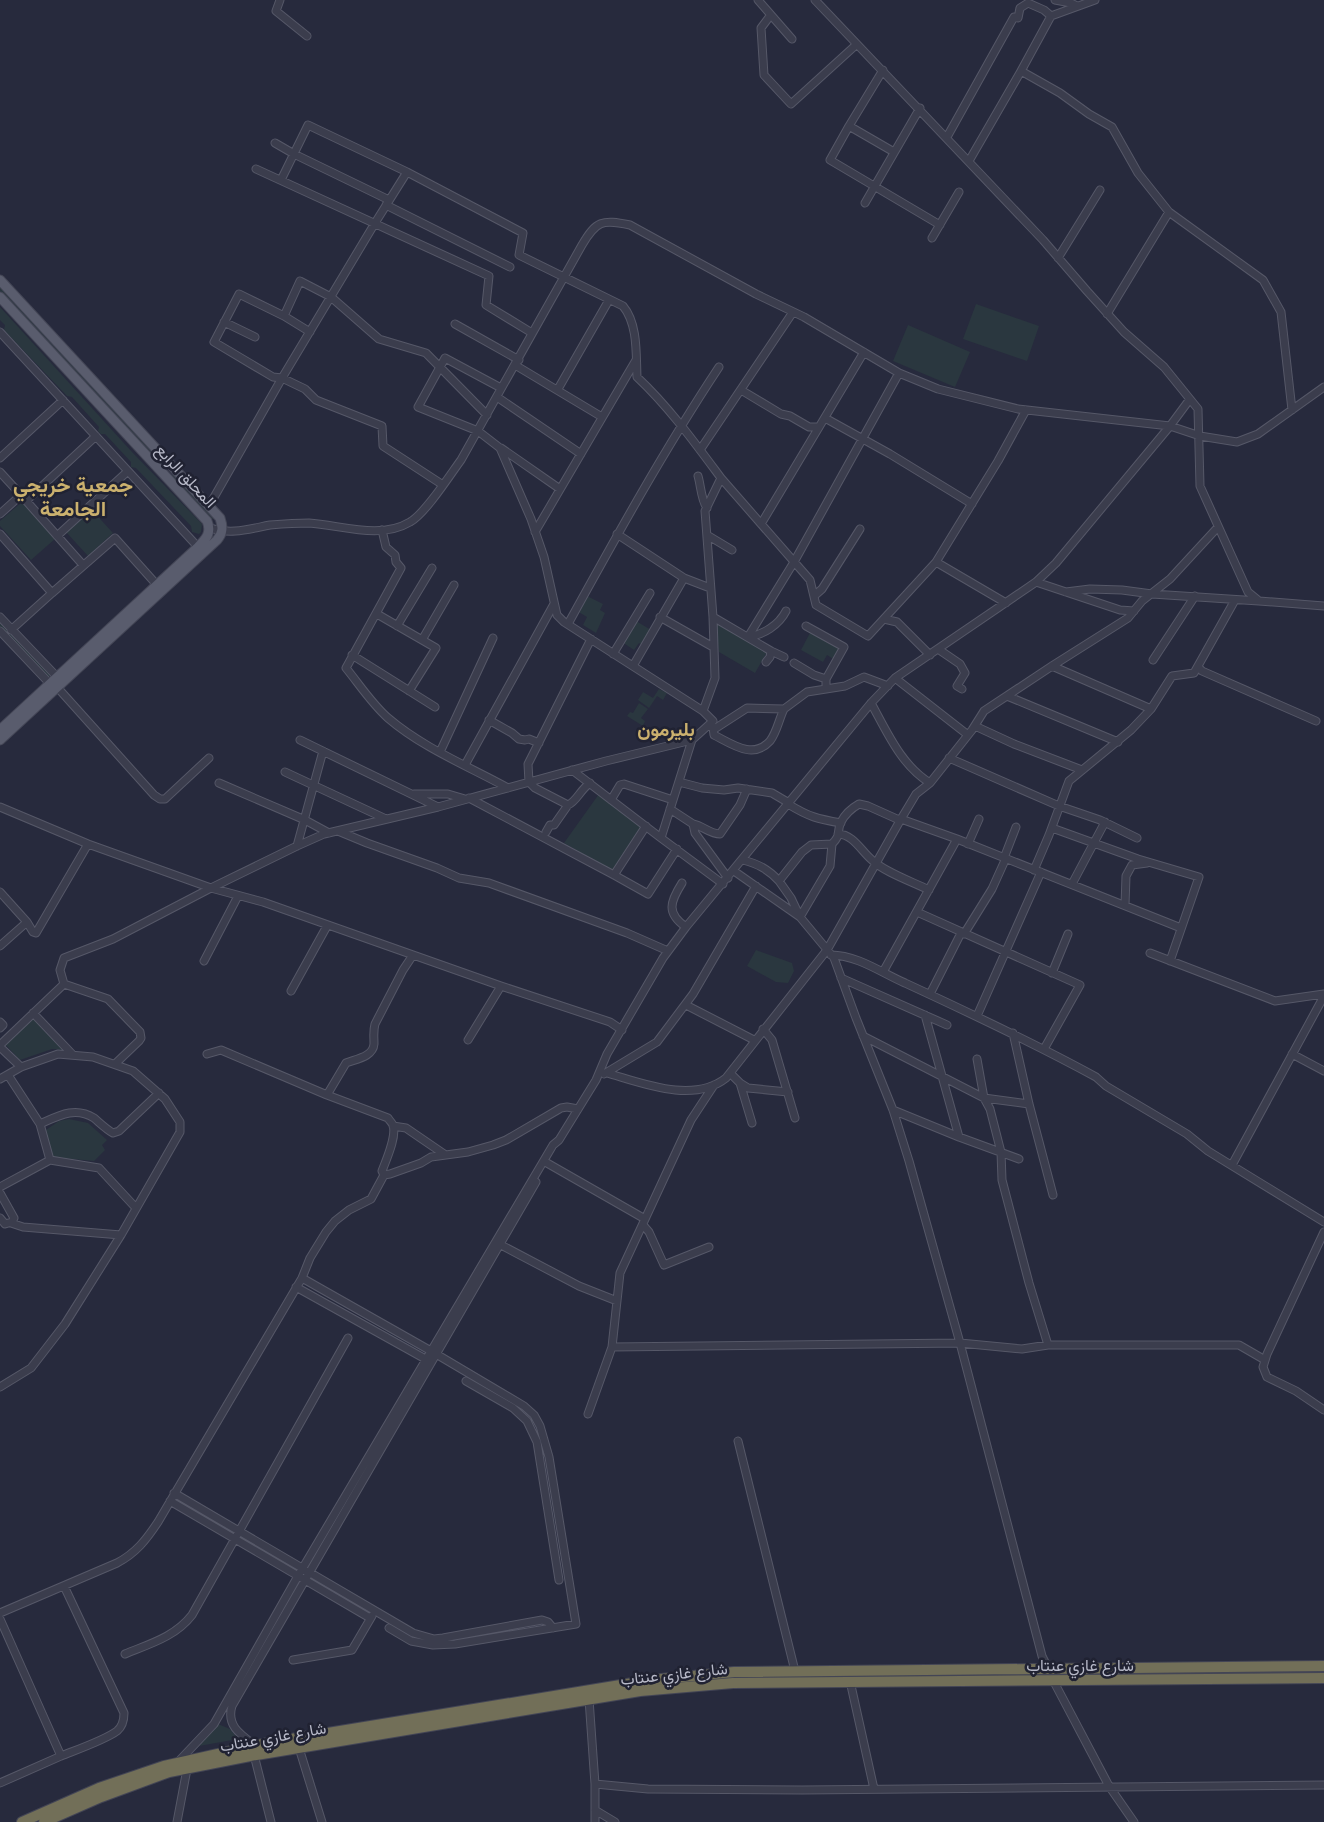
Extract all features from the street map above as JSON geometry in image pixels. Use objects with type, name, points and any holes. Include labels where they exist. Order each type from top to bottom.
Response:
[{"type":"highway","points":[[22,1822],[99,1788],[177,1763],[423,1722],[650,1680],[734,1672],[1324,1666]]},
{"type":"highway","name":"شارع غازي عنتاب","points":[[44,1822],[100,1797],[169,1772],[255,1751],[299,1748],[423,1722],[640,1691],[733,1683],[1324,1678]]},
{"type":"main road","name":"المحلق الرابع","points":[[0,280],[220,518],[222,532]]},
{"type":"main road","name":"المحلق الرابع","points":[[0,297],[207,521],[210,528],[208,536],[198,547],[56,684],[0,730]]},
{"type":"main road","points":[[166,476],[174,469]]},
{"type":"main road","points":[[0,740],[56,684],[217,540],[222,532]]},
{"type":"street","points":[[280,0],[276,11],[307,36]]},
{"type":"street","points":[[758,0],[792,39]]},
{"type":"street","points":[[815,0],[947,137],[1124,332],[1164,367],[1198,409],[1200,486],[1248,592],[1259,601]]},
{"type":"street","points":[[1055,0],[1078,6]]},
{"type":"street","points":[[969,161],[1051,16],[1095,0]]},
{"type":"street","points":[[947,137],[1014,17],[1018,18],[1021,4],[1028,4],[1044,10],[1051,16]]},
{"type":"street","points":[[770,16],[761,28],[764,75],[791,104],[857,44]]},
{"type":"street","points":[[882,70],[830,160],[940,224]]},
{"type":"street","points":[[1021,71],[1060,93],[1089,114],[1112,127],[1138,172],[1169,212],[1263,280],[1281,312],[1292,410]]},
{"type":"street","points":[[865,203],[920,108]]},
{"type":"street","points":[[281,180],[308,125],[407,172],[524,233],[519,255],[623,306],[630,314],[632,323],[637,377],[681,425],[721,478],[810,580],[816,605],[868,636],[936,562],[1026,410]]},
{"type":"street","points":[[849,126],[894,152]]},
{"type":"street","points":[[275,143],[510,267]]},
{"type":"street","points":[[256,169],[489,276],[486,304],[532,333]]},
{"type":"street","points":[[209,506],[282,378],[407,172]]},
{"type":"street","points":[[1058,258],[1100,190]]},
{"type":"street","points":[[932,238],[958,192]]},
{"type":"street","points":[[1107,314],[1169,212]]},
{"type":"street","points":[[210,528],[222,532],[240,531],[272,525],[308,524],[382,530],[397,528],[412,522],[443,486],[461,460],[592,229],[602,223],[614,222],[630,225],[810,320],[899,373],[938,389],[978,400],[1026,410],[1170,426],[1200,436],[1237,442],[1258,434],[1324,387]]},
{"type":"street","points":[[284,316],[300,281],[331,297],[379,339],[426,353],[487,415]]},
{"type":"street","points":[[310,332],[284,316],[239,294],[214,342],[273,377],[282,378],[305,389],[316,400],[382,426],[383,446],[443,486]]},
{"type":"street","points":[[558,390],[609,300]]},
{"type":"street","points":[[700,450],[793,312]]},
{"type":"street","points":[[224,322],[255,337]]},
{"type":"street","points":[[455,324],[602,417]]},
{"type":"street","points":[[1,334],[198,547]]},
{"type":"street","points":[[761,524],[864,352]]},
{"type":"street","points":[[501,388],[445,358],[418,407],[478,431],[560,489]]},
{"type":"street","points":[[535,532],[636,359]]},
{"type":"street","points":[[568,624],[617,534],[681,425],[719,367]]},
{"type":"street","points":[[748,637],[794,562],[899,373]]},
{"type":"street","points":[[742,390],[781,414],[790,416],[809,427],[819,427]]},
{"type":"street","points":[[497,397],[581,454]]},
{"type":"street","points":[[434,1353],[503,1235],[553,1144],[558,1140],[578,1109],[598,1075],[607,1054],[668,951],[686,927],[726,881],[871,703],[895,678],[1036,582],[1056,563],[1170,426],[1190,399]]},
{"type":"street","points":[[0,458],[62,400]]},
{"type":"street","points":[[825,418],[890,454],[972,504]]},
{"type":"street","points":[[0,514],[23,498],[96,436]]},
{"type":"street","points":[[64,984],[60,970],[64,958],[113,939],[211,888],[297,846],[329,833],[438,807],[572,770],[692,740],[710,727],[713,721],[703,712],[591,640],[557,615],[546,565],[535,532],[500,448]]},
{"type":"street","points":[[57,536],[128,471]]},
{"type":"street","points":[[0,472],[84,565]]},
{"type":"street","points":[[698,476],[703,492],[704,504],[707,508]]},
{"type":"street","points":[[703,712],[715,678],[713,617],[705,511],[721,478]]},
{"type":"street","points":[[588,1414],[612,1347],[620,1273],[692,1120],[714,1085],[730,1073],[763,1029],[829,952],[916,794],[930,783],[968,736],[984,711],[1128,618],[1142,601],[1170,579],[1218,527]]},
{"type":"street","points":[[814,596],[822,589],[860,529]]},
{"type":"street","points":[[382,530],[386,548],[393,553],[396,562],[401,568],[346,668],[388,718],[421,742],[508,788]]},
{"type":"street","points":[[0,534],[52,593]]},
{"type":"street","points":[[617,534],[684,578],[710,588]]},
{"type":"street","points":[[707,535],[732,550]]},
{"type":"street","points":[[11,630],[115,538],[157,585]]},
{"type":"street","points":[[936,562],[1006,603]]},
{"type":"street","points":[[397,626],[432,568]]},
{"type":"street","points":[[633,666],[684,578]]},
{"type":"street","points":[[1036,582],[1120,610],[1134,611]]},
{"type":"street","points":[[422,640],[454,585]]},
{"type":"street","points":[[1066,592],[1090,589],[1122,590],[1152,594],[1324,606]]},
{"type":"street","points":[[614,654],[650,593]]},
{"type":"street","points":[[1154,660],[1195,596]]},
{"type":"street","points":[[977,1016],[1006,952],[1038,871],[1069,781],[1118,742],[1151,709],[1172,676],[1194,674],[1235,600]]},
{"type":"street","points":[[465,765],[554,604]]},
{"type":"street","points":[[748,637],[756,636],[772,627],[779,622],[786,611]]},
{"type":"street","points":[[377,614],[436,648],[410,691]]},
{"type":"street","points":[[0,617],[154,795],[160,799],[165,799],[209,758]]},
{"type":"street","points":[[660,617],[713,647]]},
{"type":"street","points":[[713,617],[784,657]]},
{"type":"street","points":[[884,619],[897,622],[930,655]]},
{"type":"street","points":[[806,626],[844,647],[826,679],[826,688]]},
{"type":"street","points":[[0,631],[56,684]]},
{"type":"street","points":[[440,752],[493,638]]},
{"type":"street","points":[[568,805],[535,788],[529,782],[528,764],[591,640]]},
{"type":"street","points":[[938,649],[960,664],[965,673],[957,686],[962,689]]},
{"type":"street","points":[[766,662],[771,651]]},
{"type":"street","points":[[352,655],[435,707]]},
{"type":"street","points":[[794,663],[814,675],[826,679]]},
{"type":"street","points":[[1052,666],[1151,709]]},
{"type":"street","points":[[1198,667],[1202,671],[1316,721]]},
{"type":"street","points":[[710,727],[714,735],[740,749],[758,750],[770,741],[784,709],[807,692],[844,686],[864,677],[888,686]]},
{"type":"street","points":[[895,678],[968,736]]},
{"type":"street","points":[[1007,696],[1118,742]]},
{"type":"street","points":[[871,703],[901,756],[921,777],[930,783]]},
{"type":"street","points":[[710,727],[716,728],[747,708],[784,709]]},
{"type":"street","points":[[489,720],[519,739],[528,739],[539,743]]},
{"type":"street","points":[[975,726],[1014,744],[1082,770]]},
{"type":"street","points":[[300,740],[438,807]]},
{"type":"street","points":[[661,838],[692,740]]},
{"type":"street","points":[[297,846],[323,751]]},
{"type":"street","points":[[949,758],[1059,806],[1105,822],[1137,838]]},
{"type":"street","points":[[572,770],[677,850],[726,881]]},
{"type":"street","points":[[285,772],[386,819]]},
{"type":"street","points":[[679,782],[710,789],[738,788],[772,793],[806,815],[841,823]]},
{"type":"street","points":[[219,783],[305,820],[329,833]]},
{"type":"street","points":[[546,832],[550,825],[554,825],[568,805],[573,803],[582,789],[590,783]]},
{"type":"street","points":[[611,800],[620,785],[624,784],[673,800]]},
{"type":"street","points":[[670,809],[693,824],[720,834],[740,805],[748,789]]},
{"type":"street","points":[[413,794],[455,794],[467,799],[648,894],[677,850]]},
{"type":"street","points":[[780,881],[802,852],[811,846],[832,844],[838,838],[841,823],[850,810],[859,804],[957,839],[1181,928]]},
{"type":"street","points":[[0,807],[88,844],[211,888],[263,902],[327,926],[610,1022],[622,1030]]},
{"type":"street","points":[[968,844],[979,819]]},
{"type":"street","points":[[1072,884],[1105,822]]},
{"type":"street","points":[[693,824],[694,833],[726,881]]},
{"type":"street","points":[[614,875],[646,826]]},
{"type":"street","points":[[930,994],[963,934],[992,888],[1016,827]]},
{"type":"street","points":[[1052,828],[1150,863],[1199,877],[1170,961]]},
{"type":"street","points":[[338,831],[459,878],[489,883],[627,933],[668,951]]},
{"type":"street","points":[[838,834],[843,834],[855,842],[876,864],[929,890]]},
{"type":"street","points":[[883,972],[957,839]]},
{"type":"street","points":[[0,892],[27,922],[32,932],[36,933],[88,844]]},
{"type":"street","points":[[800,917],[830,866],[832,844]]},
{"type":"street","points":[[743,860],[757,864],[770,871],[780,881],[800,917],[829,952],[893,1110],[910,1161],[1037,1638],[1048,1668]]},
{"type":"street","points":[[1125,906],[1126,876],[1132,866],[1150,863]]},
{"type":"street","points":[[734,870],[800,917]]},
{"type":"street","points":[[682,883],[672,902],[672,914],[677,921],[686,927]]},
{"type":"street","points":[[598,1075],[606,1073],[657,1042],[686,1005],[756,886]]},
{"type":"street","points":[[204,960],[238,896]]},
{"type":"street","points":[[917,912],[1080,986],[1044,1048]]},
{"type":"street","points":[[0,946],[27,922]]},
{"type":"street","points":[[291,990],[327,926]]},
{"type":"street","points":[[1052,973],[1068,934]]},
{"type":"street","points":[[829,952],[842,955],[883,972],[1044,1048],[1096,1077],[1106,1086],[1188,1134],[1208,1151],[1324,1222]]},
{"type":"street","points":[[1150,953],[1275,1001],[1324,995]]},
{"type":"street","points":[[327,1095],[346,1063],[366,1056],[371,1052],[374,1046],[372,1033],[375,1024],[403,970],[413,955]]},
{"type":"street","points":[[841,978],[947,1025]]},
{"type":"street","points":[[21,1067],[0,1046],[64,984]]},
{"type":"street","points":[[64,984],[108,999],[140,1032],[141,1038],[139,1041],[115,1064]]},
{"type":"street","points":[[468,1040],[502,986]]},
{"type":"street","points":[[1232,1165],[1324,995]]},
{"type":"street","points":[[686,1005],[754,1040]]},
{"type":"street","points":[[33,1014],[73,1056]]},
{"type":"street","points":[[925,1015],[959,1138]]},
{"type":"street","points":[[0,1022],[3,1025],[0,1028]]},
{"type":"street","points":[[763,1029],[772,1040],[795,1118]]},
{"type":"street","points":[[1013,1033],[1053,1195]]},
{"type":"street","points":[[863,1036],[984,1098],[1029,1104]]},
{"type":"street","points":[[0,1614],[130,1556],[149,1536],[302,1278],[310,1258],[326,1232],[335,1221],[349,1210],[371,1199],[384,1175],[382,1171],[392,1141],[393,1126],[388,1118],[327,1095],[221,1050],[207,1054]]},
{"type":"street","points":[[0,1079],[21,1067],[58,1054],[93,1057],[133,1071],[165,1099],[177,1116],[181,1126],[180,1132],[121,1235],[65,1324],[31,1368],[0,1387]]},
{"type":"street","points":[[1292,1054],[1324,1071]]},
{"type":"street","points":[[977,1060],[984,1098],[990,1109],[1001,1152],[1002,1180],[1028,1284],[1048,1345]]},
{"type":"street","points":[[606,1073],[660,1088],[694,1090],[714,1085]]},
{"type":"street","points":[[730,1073],[748,1088],[788,1092]]},
{"type":"street","points":[[8,1075],[40,1124],[50,1160]]},
{"type":"street","points":[[740,1083],[752,1123]]},
{"type":"street","points":[[40,1124],[73,1112],[83,1113],[111,1132],[116,1133],[158,1093]]},
{"type":"street","points":[[384,1175],[421,1162],[431,1156],[468,1152],[493,1145],[506,1140],[561,1108],[578,1109]]},
{"type":"street","points":[[893,1110],[959,1138],[1019,1159]]},
{"type":"street","points":[[393,1126],[406,1128],[444,1154]]},
{"type":"street","points":[[177,1763],[214,1724],[246,1674],[379,1444],[501,1245],[503,1235],[548,1163],[557,1147],[558,1140]]},
{"type":"street","points":[[0,1187],[50,1160],[99,1168],[136,1208]]},
{"type":"street","points":[[548,1163],[644,1222],[664,1265],[709,1248]]},
{"type":"street","points":[[0,1193],[14,1215],[11,1223]]},
{"type":"street","points":[[0,1218],[5,1224],[11,1223],[23,1228],[121,1235]]},
{"type":"street","points":[[1324,1232],[1263,1367],[1268,1377],[1296,1391],[1324,1410]]},
{"type":"street","points":[[501,1245],[579,1286],[617,1302]]},
{"type":"street","points":[[302,1278],[434,1353],[502,1397],[527,1422],[537,1442],[559,1580]]},
{"type":"street","points":[[296,1287],[429,1361]]},
{"type":"street","points":[[361,1323],[366,1314]]},
{"type":"street","points":[[125,1654],[171,1634],[188,1620],[348,1338]]},
{"type":"street","points":[[612,1347],[960,1344],[1022,1349],[1048,1345],[1239,1345],[1265,1360]]},
{"type":"street","points":[[389,1628],[411,1641],[433,1645],[455,1644],[576,1624],[549,1457],[540,1426],[534,1415],[524,1406],[466,1381]]},
{"type":"street","points":[[738,1440],[796,1671]]},
{"type":"street","points":[[172,1497],[372,1615],[413,1633],[434,1638],[453,1637],[542,1620],[548,1622],[553,1628]]},
{"type":"street","points":[[0,1783],[118,1730],[124,1719],[121,1706],[64,1586]]},
{"type":"street","points":[[293,1660],[352,1650],[372,1615]]},
{"type":"street","points":[[0,1619],[61,1756]]},
{"type":"street","points":[[246,1674],[232,1706],[230,1721],[255,1751],[271,1822]]},
{"type":"street","points":[[1053,1680],[1109,1786],[1134,1822]]},
{"type":"street","points":[[850,1681],[874,1789]]},
{"type":"street","points":[[589,1699],[595,1784],[595,1822]]},
{"type":"street","points":[[217,1718],[230,1721]]},
{"type":"street","points":[[299,1748],[322,1822]]},
{"type":"street","points":[[176,1822],[187,1769]]},
{"type":"street","points":[[595,1784],[648,1789],[1324,1785]]},
{"type":"street","points":[[595,1810],[615,1822]]},
{"type":"shaded area","points":[[0,286],[167,469],[165,470],[145,449],[19,312],[0,291]]},
{"type":"shaded area","points":[[976,304],[1039,326],[1027,361],[963,339]]},
{"type":"shaded area","points":[[0,307],[132,452],[202,524],[199,534],[192,532],[191,526],[136,468],[131,467],[131,462],[105,434],[101,434],[98,431],[99,427],[72,397],[67,396],[4,330],[5,325],[0,320]]},
{"type":"shaded area","points":[[908,325],[970,352],[955,387],[893,361]]},
{"type":"shaded area","points":[[172,475],[175,475],[215,517],[214,519],[212,519]]},
{"type":"shaded area","points":[[23,501],[56,538],[31,560],[0,526],[0,521]]},
{"type":"shaded area","points":[[91,509],[113,533],[88,556],[66,532]]},
{"type":"shaded area","points":[[587,596],[603,604],[600,610],[605,613],[596,633],[583,625],[587,617],[577,611]]},
{"type":"shaded area","points":[[636,621],[651,630],[642,645],[639,643],[634,650],[622,642]]},
{"type":"shaded area","points":[[0,622],[51,674],[50,676],[48,677],[0,628]]},
{"type":"shaded area","points":[[716,623],[767,652],[755,673],[719,652]]},
{"type":"shaded area","points":[[811,631],[842,648],[835,660],[827,655],[823,662],[801,650]]},
{"type":"shaded area","points":[[659,689],[667,693],[663,700],[657,696],[649,708],[638,700],[643,692],[653,698]]},
{"type":"shaded area","points":[[639,703],[648,709],[641,718],[645,721],[643,726],[627,716],[630,712],[633,713]]},
{"type":"shaded area","points":[[599,794],[642,826],[613,871],[564,843]]},
{"type":"shaded area","points":[[756,950],[792,963],[794,971],[788,983],[776,982],[747,966]]},
{"type":"shaded area","points":[[30,1016],[66,1050],[52,1049],[20,1060],[3,1042]]},
{"type":"shaded area","points":[[69,1119],[88,1123],[107,1140],[102,1145],[105,1150],[94,1161],[52,1157],[40,1134],[59,1121]]},
{"type":"shaded area","points":[[218,1724],[230,1729],[238,1739],[199,1746]]},
{"type":"district","name":"جمعية خريجي الجامعة","points":[[73,496]]},
{"type":"district","name":"بليرمون","points":[[666,729]]}]
